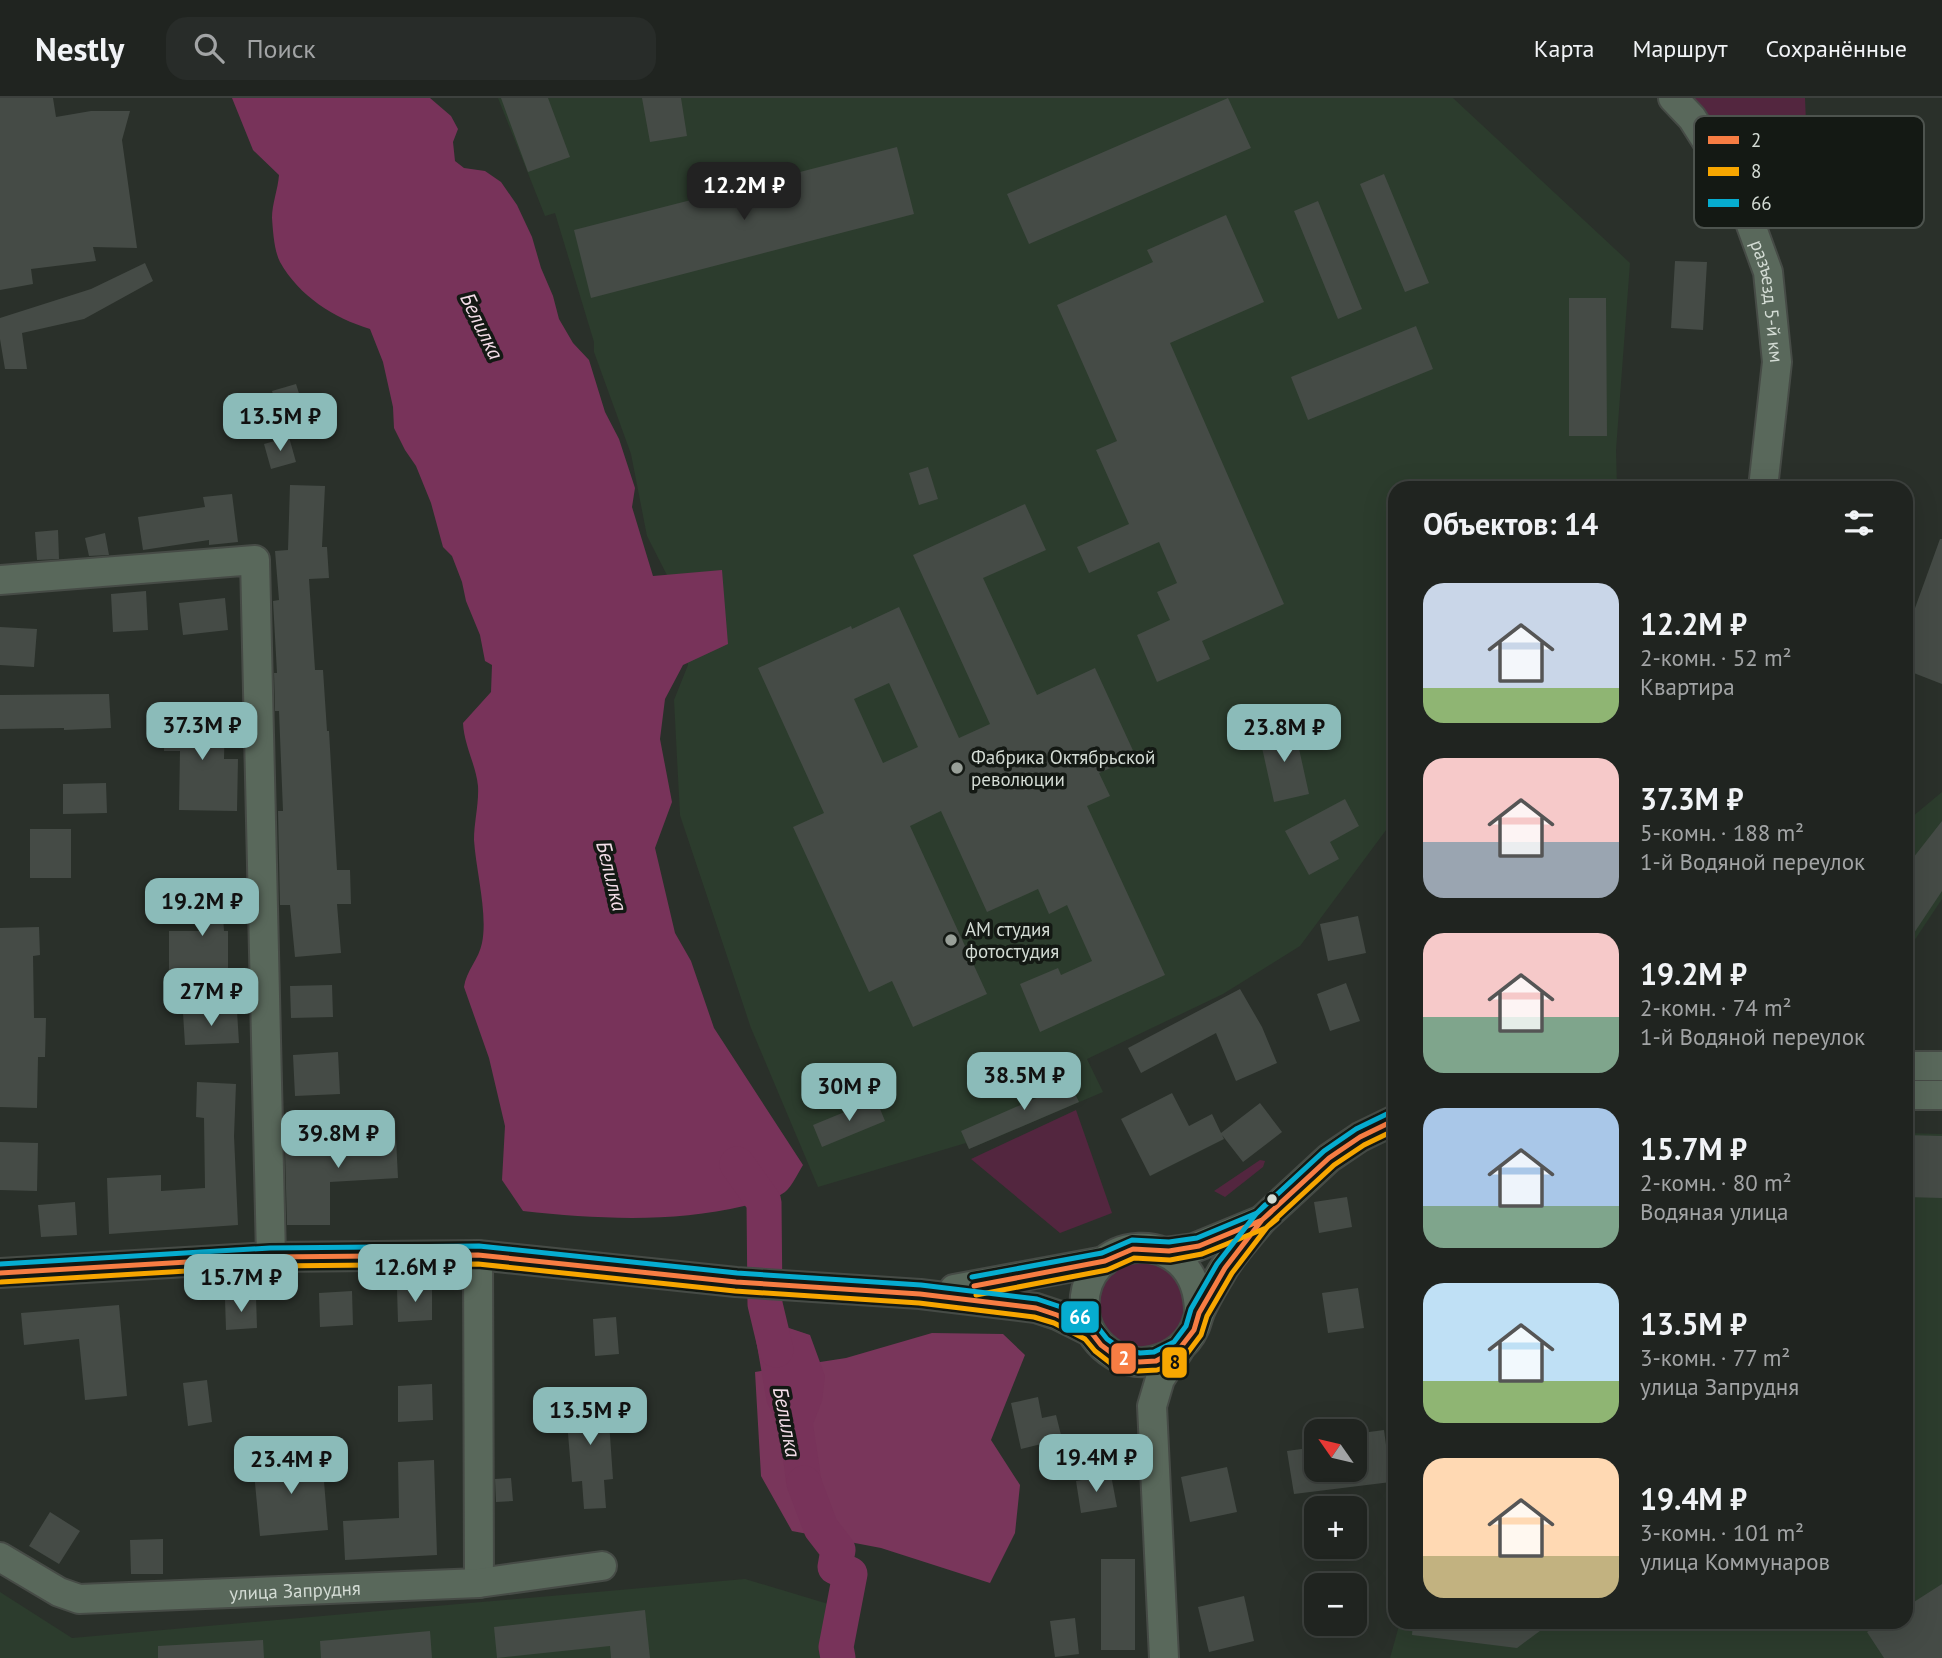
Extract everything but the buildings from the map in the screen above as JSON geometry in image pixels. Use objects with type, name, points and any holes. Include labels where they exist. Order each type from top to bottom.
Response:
[{"type":"street","name":"разъезд 5-й км","points":[[1672,98],[1694,121]]},
{"type":"street","name":"разъезд 5-й км","points":[[1752,228],[1768,272],[1777,362],[1764,481]]},
{"type":"street","points":[[0,580],[255,560],[271,1257]]},
{"type":"street","points":[[1913,1066],[1942,1066]]},
{"type":"street","points":[[1913,1095],[1942,1095]]},
{"type":"street","points":[[1164,1658],[1152,1406],[1160,1379],[1194,1330],[1199,1313],[1224,1268],[1262,1220],[1329,1158],[1388,1124]]},
{"type":"street","points":[[1164,1252],[1194,1248],[1262,1220]]},
{"type":"street","points":[[1152,1406],[1137,1380],[1091,1332],[1086,1319],[1086,1295],[1095,1271],[1120,1252],[1150,1248],[1164,1252],[1182,1263],[1194,1279],[1199,1296],[1199,1313]]},
{"type":"street","points":[[478,1255],[479,1583]]},
{"type":"street","points":[[0,1273],[271,1257],[478,1255],[736,1282],[920,1294],[1036,1308],[1091,1332]]},
{"type":"street","points":[[920,1294],[1105,1261]]},
{"type":"street","points":[[1116,1357],[1139,1363],[1156,1361],[1180,1348]]},
{"type":"street","name":"улица Запрудня","points":[[0,1557],[59,1592],[79,1599],[479,1583],[602,1566]]},
{"type":"shaded area","points":[[498,98],[1453,98],[1630,263],[1616,450],[1617,481],[1388,481],[1388,827],[1300,946],[1223,994],[1087,1059],[1103,1092],[969,1149],[966,1143],[818,1187],[751,1028],[680,815],[674,700],[688,665],[670,581],[647,536],[631,454],[594,352],[594,342],[555,213],[545,216]]},
{"type":"shaded area","points":[[1677,98],[1805,98],[1806,116],[1696,116]]},
{"type":"shaded area","points":[[1942,792],[1942,899],[1913,942],[1913,816]]},
{"type":"shaded area","points":[[1076,1110],[1112,1213],[1060,1233],[971,1159]]},
{"type":"shaded area","points":[[1913,1133],[1942,1134],[1942,1658],[1390,1658],[1398,1629],[1913,1629]]},
{"type":"shaded area","points":[[1260,1160],[1265,1161],[1263,1167],[1225,1197],[1214,1191]]},
{"type":"shaded area","points":[[1141,1261],[1157,1265],[1171,1274],[1180,1288],[1184,1304],[1180,1320],[1171,1334],[1157,1343],[1141,1347],[1125,1343],[1111,1334],[1102,1320],[1098,1304],[1102,1288],[1111,1274],[1125,1265]]},
{"type":"shaded area","points":[[932,1333],[1003,1334],[1025,1355],[991,1440],[1020,1485],[1015,1533],[990,1583],[881,1548],[792,1531],[761,1476],[755,1372],[846,1358]]},
{"type":"shaded area","points":[[745,1579],[835,1606],[828,1658],[0,1658],[0,1592],[72,1638]]},
{"type":"water","points":[[232,98],[430,98],[451,116],[458,129],[453,142],[455,161],[464,168],[485,171],[501,182],[517,205],[532,237],[559,319],[573,343],[589,360],[605,412],[619,439],[635,488],[632,507],[653,576],[722,570],[728,644],[683,665],[665,699],[660,739],[672,802],[655,848],[675,933],[691,961],[714,1028],[803,1165],[781,1195],[744,1206],[690,1215],[634,1218],[579,1216],[523,1211],[502,1180],[505,1126],[489,1058],[464,987],[482,943],[484,919],[474,840],[478,786],[463,723],[491,692],[492,665],[485,661],[480,635],[466,601],[462,582],[452,556],[443,547],[431,503],[416,466],[394,428],[393,407],[383,362],[370,329],[343,319],[319,304],[297,285],[280,262],[272,218],[279,175],[253,150]]},
{"type":"water","points":[[765,1304],[780,1325],[810,1335],[825,1376],[822,1401],[813,1424],[823,1491],[821,1528],[786,1482],[779,1425],[767,1403],[755,1334],[758,1306]]},
{"type":"water","points":[[850,1574],[858,1587],[848,1625],[845,1653],[848,1658],[828,1658],[835,1606]]},
{"type":"waterway","name":"Белилка","points":[[737,1164],[764,1202],[765,1304],[776,1350]]},
{"type":"waterway","name":"Белилка","points":[[804,1483],[821,1528],[838,1550],[835,1567],[850,1574],[836,1647],[838,1658]]},
{"type":"transit line","name":"66","points":[[0,1264],[270,1248],[479,1246],[737,1273],[921,1285],[1037,1299],[1061,1307],[1096,1325],[1107,1339],[1121,1349],[1140,1353],[1154,1352],[1174,1342],[1186,1326],[1191,1309],[1217,1264],[1256,1214],[1324,1151],[1356,1129],[1388,1113]]},
{"type":"transit line","name":"2","points":[[0,1273],[271,1257],[478,1255],[736,1282],[920,1294],[1036,1308],[1091,1332],[1101,1345],[1117,1357],[1139,1362],[1156,1361],[1180,1348],[1194,1330],[1199,1313],[1225,1268],[1262,1220],[1329,1158],[1360,1137],[1388,1123]]},
{"type":"transit line","name":"8","points":[[1,1282],[271,1266],[478,1264],[735,1291],[919,1303],[1034,1317],[1054,1323],[1085,1339],[1113,1365],[1138,1371],[1157,1370],[1186,1355],[1201,1335],[1207,1316],[1232,1273],[1268,1226],[1334,1165],[1364,1145],[1388,1133]]},
{"type":"transit line","name":"66","points":[[972,1277],[1102,1253],[1132,1240],[1169,1242],[1197,1238],[1257,1213],[1265,1205]]},
{"type":"transit line","name":"2","points":[[974,1286],[1105,1261],[1133,1249],[1169,1251],[1199,1246],[1262,1220],[1271,1212]]},
{"type":"transit line","name":"8","points":[[976,1295],[1107,1270],[1134,1258],[1170,1260],[1202,1254],[1266,1228],[1277,1219]]},
{"type":"place","name":"Фабрика Октябрьской революции","points":[[957,768]]},
{"type":"place","name":"АМ студия фотостудия","points":[[951,940]]}]
